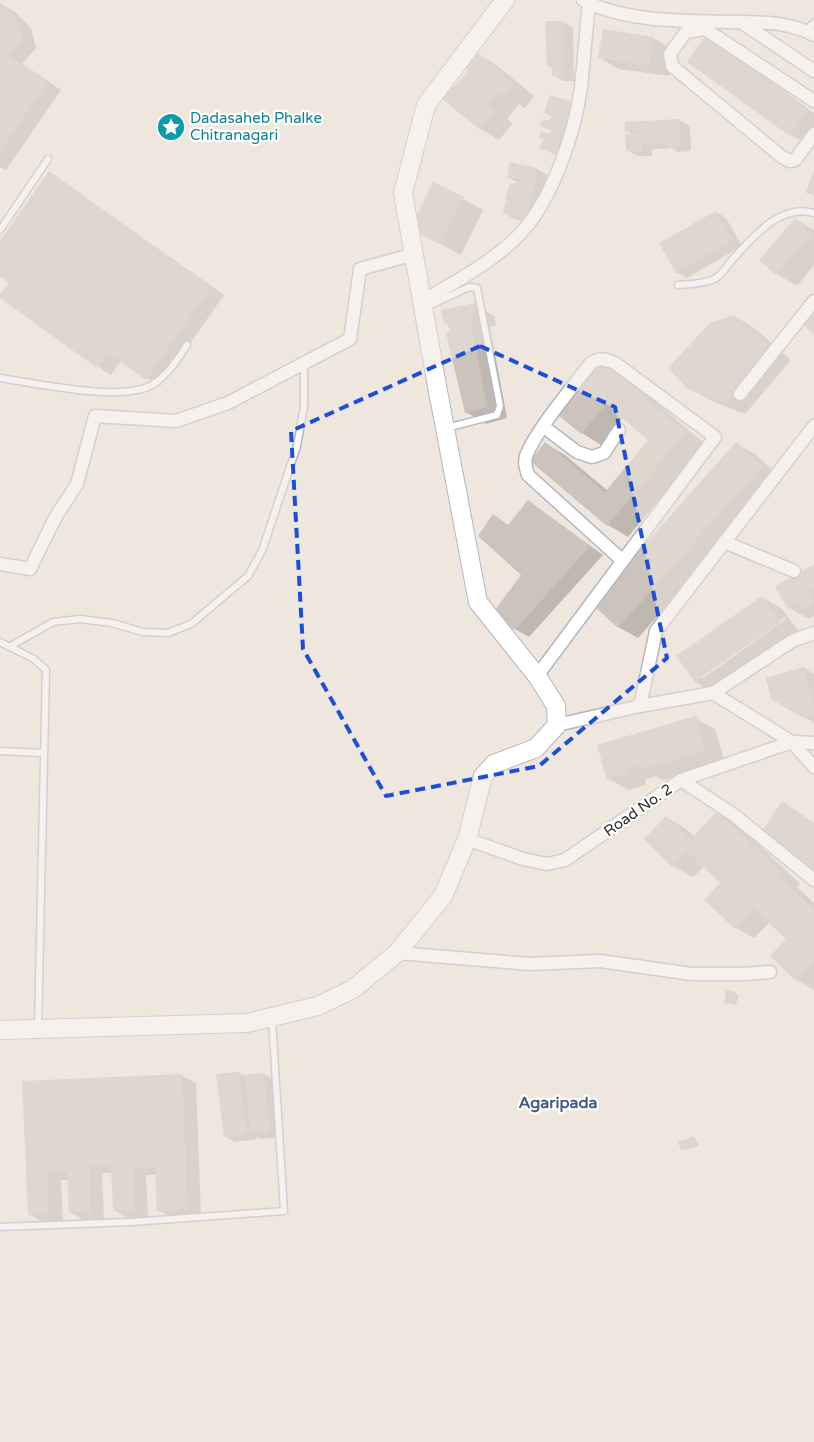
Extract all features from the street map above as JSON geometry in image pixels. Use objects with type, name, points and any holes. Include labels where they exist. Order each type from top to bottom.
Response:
[{"type":"street","points":[[505,0],[426,105],[403,193],[478,602],[537,676],[556,706],[557,725]]},
{"type":"street","points":[[423,305],[486,262],[520,234],[539,210],[570,132],[580,88],[585,1],[658,20],[777,23],[811,29]]},
{"type":"street","points":[[741,22],[814,71]]},
{"type":"street","points":[[814,101],[705,29],[686,32],[670,54],[672,66],[782,158],[789,161],[795,160],[814,134]]},
{"type":"street","points":[[0,564],[30,569],[55,518],[77,484],[95,416],[176,421],[228,403],[350,339],[360,268],[415,254]]},
{"type":"street","points":[[740,394],[814,300]]},
{"type":"street","points":[[537,676],[623,561],[715,437],[624,370],[604,359],[597,359],[590,364],[544,427],[525,457],[525,466],[528,474],[623,561]]},
{"type":"street","points":[[640,706],[656,631],[814,426]]},
{"type":"street","points":[[544,427],[577,452],[592,457],[604,453],[619,430]]},
{"type":"street","points":[[724,542],[794,571]]},
{"type":"street","points":[[0,1030],[247,1023],[318,1006],[353,989],[397,952],[443,896],[466,838],[483,776],[494,764],[536,748],[557,725],[640,706],[713,693],[792,641],[814,633]]},
{"type":"street","points":[[713,693],[792,742],[814,767]]},
{"type":"street","name":"Road No. 2","points":[[466,838],[523,859],[547,864],[565,860],[681,780],[792,742],[814,743]]},
{"type":"street","points":[[681,780],[734,815],[814,880]]},
{"type":"street","points":[[397,952],[530,964],[600,961],[692,974],[770,972]]},
{"type":"lane","points":[[0,230],[48,159]]},
{"type":"lane","points":[[678,285],[707,281],[716,277],[757,232],[792,211],[802,210],[814,213]]},
{"type":"lane","points":[[423,305],[469,287],[477,288],[500,406],[497,415],[445,428]]},
{"type":"lane","points":[[0,378],[110,392],[138,391],[154,384],[171,369],[187,345]]},
{"type":"lane","points":[[10,647],[53,622],[80,619],[112,623],[143,632],[168,633],[191,624],[248,576],[262,551],[297,446],[304,407],[304,363]]},
{"type":"lane","points":[[0,642],[34,658],[46,670],[38,1029]]},
{"type":"lane","points":[[0,751],[43,753]]},
{"type":"lane","points":[[0,1227],[131,1222],[284,1211],[272,1017]]},
{"type":"highlighted area","points":[[480,346],[615,407],[667,658],[539,766],[386,796],[303,649],[291,431]]},
{"type":"building","points":[[0,2],[17,19],[23,40],[9,56],[49,81],[0,151]]},
{"type":"building","points":[[545,21],[564,21],[564,76],[552,76],[552,67],[547,67]]},
{"type":"building","points":[[603,29],[654,37],[649,66],[598,58]]},
{"type":"building","points":[[705,36],[808,110],[790,136],[687,62]]},
{"type":"building","points":[[475,51],[515,84],[504,97],[499,93],[488,106],[494,111],[479,129],[437,95],[447,83],[453,88],[468,70],[463,65]]},
{"type":"building","points":[[550,95],[573,102],[556,154],[539,149],[543,139],[539,137],[541,131],[550,134],[551,130],[540,126],[542,119],[550,121],[552,116],[544,113]]},
{"type":"building","points":[[680,119],[681,146],[667,147],[667,143],[642,144],[642,151],[626,151],[625,134],[640,134],[639,131],[625,131],[625,122]]},
{"type":"building","points":[[510,162],[538,168],[527,219],[503,214],[509,185],[520,181],[520,179],[507,178]]},
{"type":"building","points":[[814,170],[814,196],[806,193]]},
{"type":"building","points":[[49,171],[211,287],[146,380],[108,353],[97,368],[0,298],[0,294],[9,283],[0,276],[0,241]]},
{"type":"building","points":[[433,182],[464,197],[440,244],[410,229]]},
{"type":"building","points":[[716,211],[733,240],[676,273],[659,243]]},
{"type":"building","points":[[795,218],[812,233],[776,275],[759,260]]},
{"type":"building","points":[[475,303],[477,314],[470,316],[487,407],[465,413],[446,333],[450,332],[447,322],[444,323],[441,310]]},
{"type":"building","points":[[814,309],[814,334],[803,325]]},
{"type":"building","points":[[734,315],[772,347],[725,404],[688,389],[668,368],[710,323]]},
{"type":"building","points":[[601,360],[686,432],[607,526],[530,461],[545,442],[605,492],[648,440],[606,404],[581,434],[557,414]]},
{"type":"building","points":[[736,442],[762,466],[618,628],[592,604]]},
{"type":"building","points":[[528,500],[590,546],[515,630],[492,614],[521,575],[478,536],[493,514],[508,525]]},
{"type":"building","points":[[814,564],[814,588],[809,591],[814,602],[803,609],[799,602],[788,609],[775,587]]},
{"type":"building","points":[[762,596],[781,622],[695,682],[676,656]]},
{"type":"building","points":[[804,667],[814,701],[814,715],[804,718],[771,699],[766,678]]},
{"type":"building","points":[[696,716],[705,751],[641,769],[640,764],[626,768],[627,773],[607,779],[597,745]]},
{"type":"building","points":[[782,801],[814,823],[814,872],[759,836]]},
{"type":"building","points":[[717,811],[781,872],[778,875],[814,909],[814,962],[796,981],[770,956],[786,939],[753,908],[734,928],[704,900],[720,883],[687,851],[672,867],[644,839],[666,816],[691,839]]},
{"type":"building","points":[[726,990],[736,992],[734,1004],[724,1003]]},
{"type":"building","points":[[240,1072],[247,1134],[224,1137],[216,1074]]},
{"type":"building","points":[[264,1073],[270,1132],[250,1133],[244,1075]]},
{"type":"building","points":[[182,1074],[188,1209],[157,1211],[155,1167],[133,1168],[135,1210],[113,1211],[111,1165],[89,1166],[91,1212],[69,1213],[67,1172],[48,1173],[49,1214],[28,1215],[22,1081]]},
{"type":"building","points":[[694,1136],[697,1143],[681,1150],[678,1142]]},
{"type":"place","name":"Dadasaheb Phalke Chitranagari","points":[[171,127]]},
{"type":"district","name":"Agaripada","points":[[558,1102]]}]
